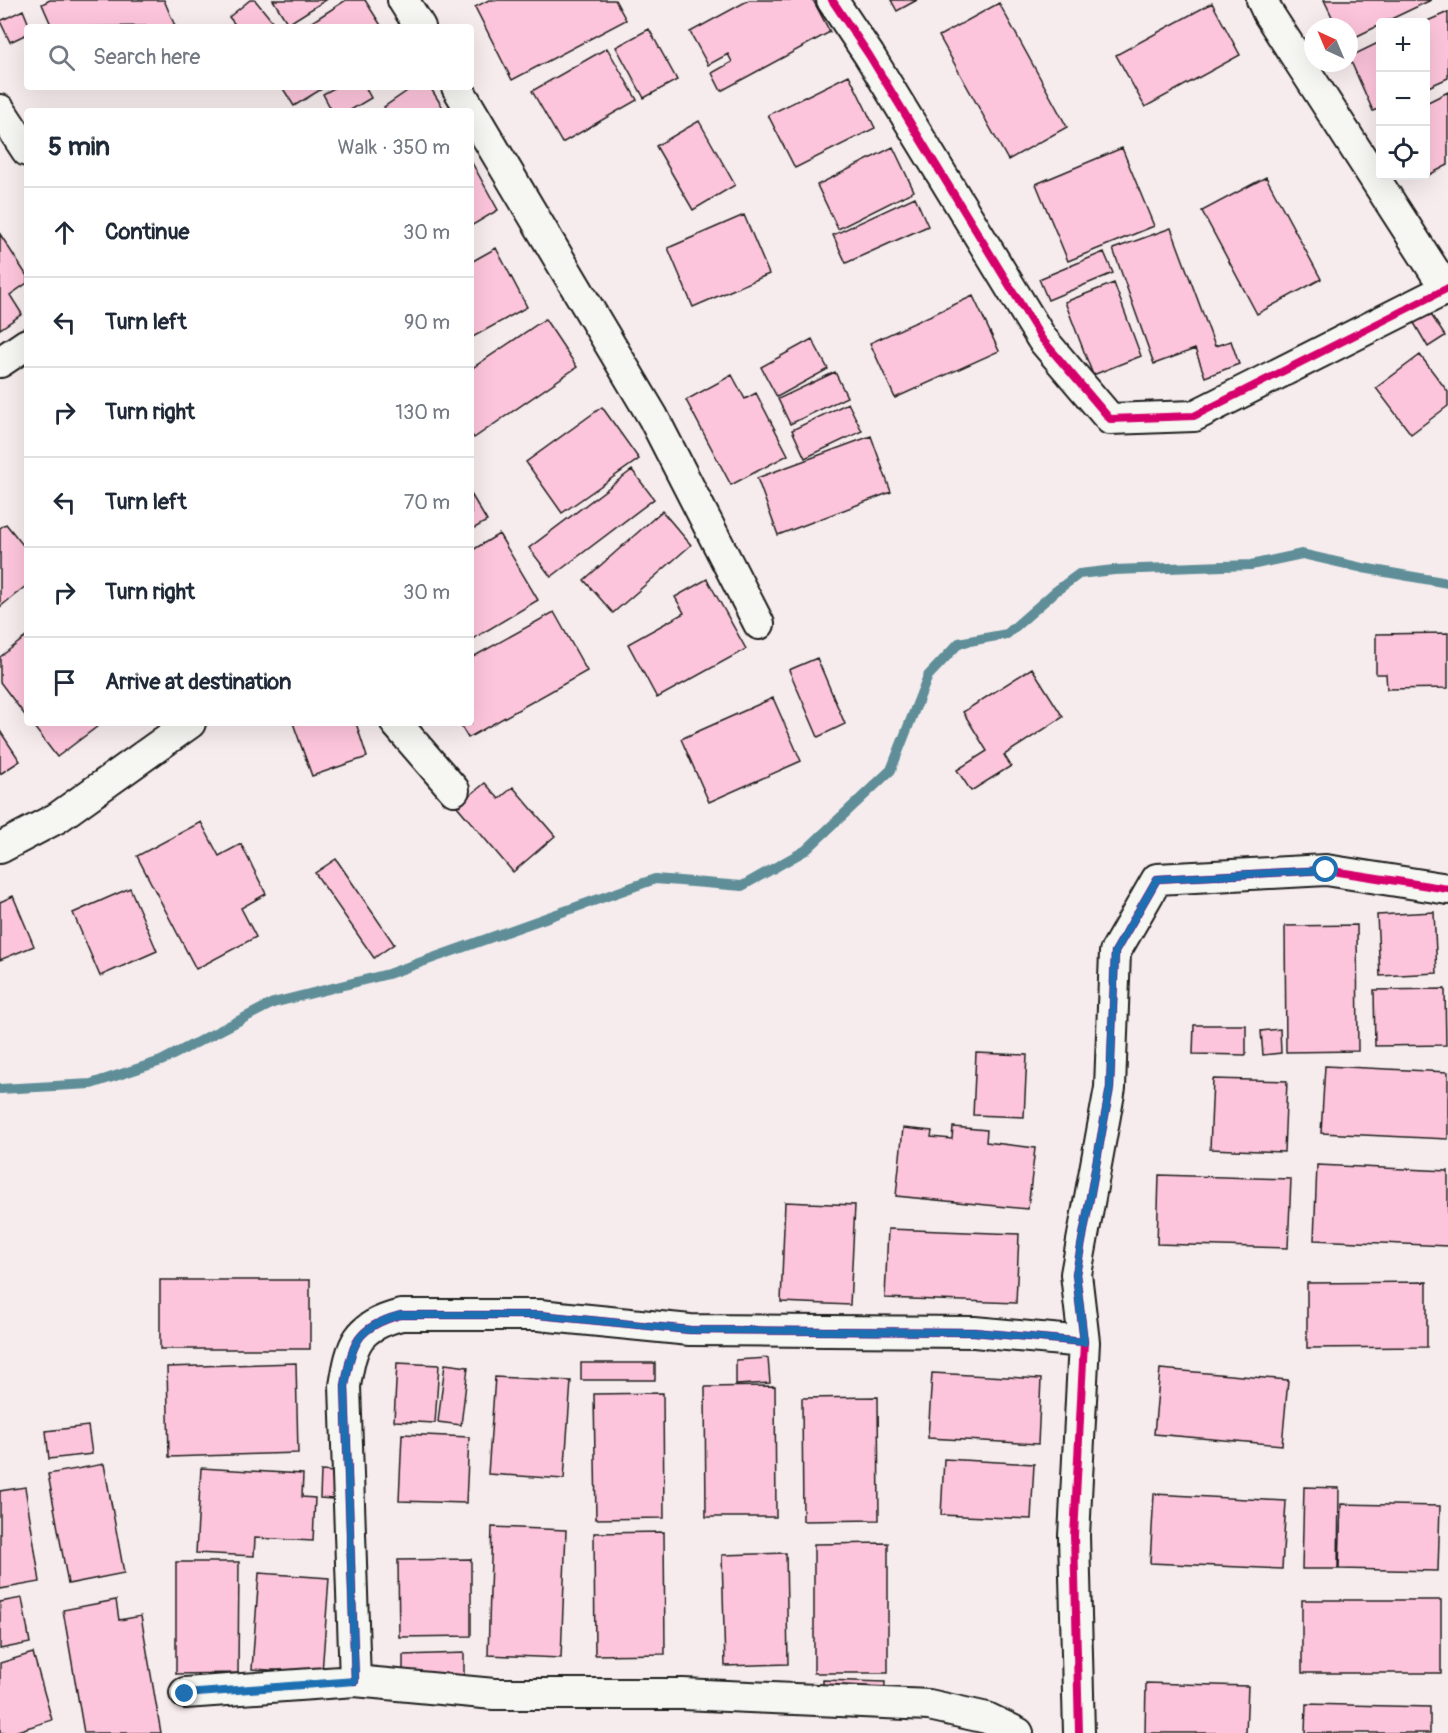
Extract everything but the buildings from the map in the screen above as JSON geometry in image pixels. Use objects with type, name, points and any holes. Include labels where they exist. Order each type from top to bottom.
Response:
[{"type":"street","points":[[403,0],[418,24]]},
{"type":"street","points":[[832,0],[869,55],[1042,339],[1110,419],[1194,416],[1447,289],[1268,13],[1262,0]]},
{"type":"street","points":[[459,90],[469,108]]},
{"type":"street","points":[[0,110],[24,147]]},
{"type":"street","points":[[474,116],[653,417],[759,624]]},
{"type":"street","points":[[0,362],[24,346]]},
{"type":"street","points":[[0,848],[57,818],[186,726]]},
{"type":"street","points":[[399,726],[454,790]]},
{"type":"street","points":[[1079,1733],[1074,1536],[1084,1342],[1076,1274],[1110,1088],[1115,952],[1157,879],[1326,870],[1448,889]]},
{"type":"street","points":[[355,1681],[345,1386],[350,1357],[356,1343],[364,1332],[380,1321],[400,1315],[539,1315],[690,1330],[974,1332],[1084,1342]]},
{"type":"street","points":[[185,1694],[355,1681],[494,1694],[683,1694],[929,1705],[987,1718],[1018,1733]]},
{"type":"waterway","points":[[0,1089],[91,1084],[161,1061],[273,1003],[388,974],[655,879],[742,886],[806,850],[891,770],[928,676],[959,643],[1007,634],[1079,574],[1114,570],[1251,565],[1302,554],[1363,568],[1448,583]]},
{"type":"cycle path","points":[[832,0],[869,55],[1042,339],[1110,419],[1194,416],[1448,288]]},
{"type":"cycle path","points":[[1079,1733],[1074,1536],[1084,1342],[1076,1274],[1110,1088],[1115,952],[1157,879],[1326,870],[1448,889]]},
{"type":"cycle path","points":[[355,1681],[345,1386],[354,1348],[365,1331],[374,1325],[401,1315],[539,1315],[690,1330],[974,1332],[1084,1342]]},
{"type":"route","points":[[185,1694],[355,1681],[345,1386],[350,1357],[356,1343],[364,1332],[380,1321],[400,1315],[539,1315],[690,1330],[974,1332],[1084,1342],[1076,1274],[1110,1088],[1115,952],[1157,879],[1326,870]]}]
